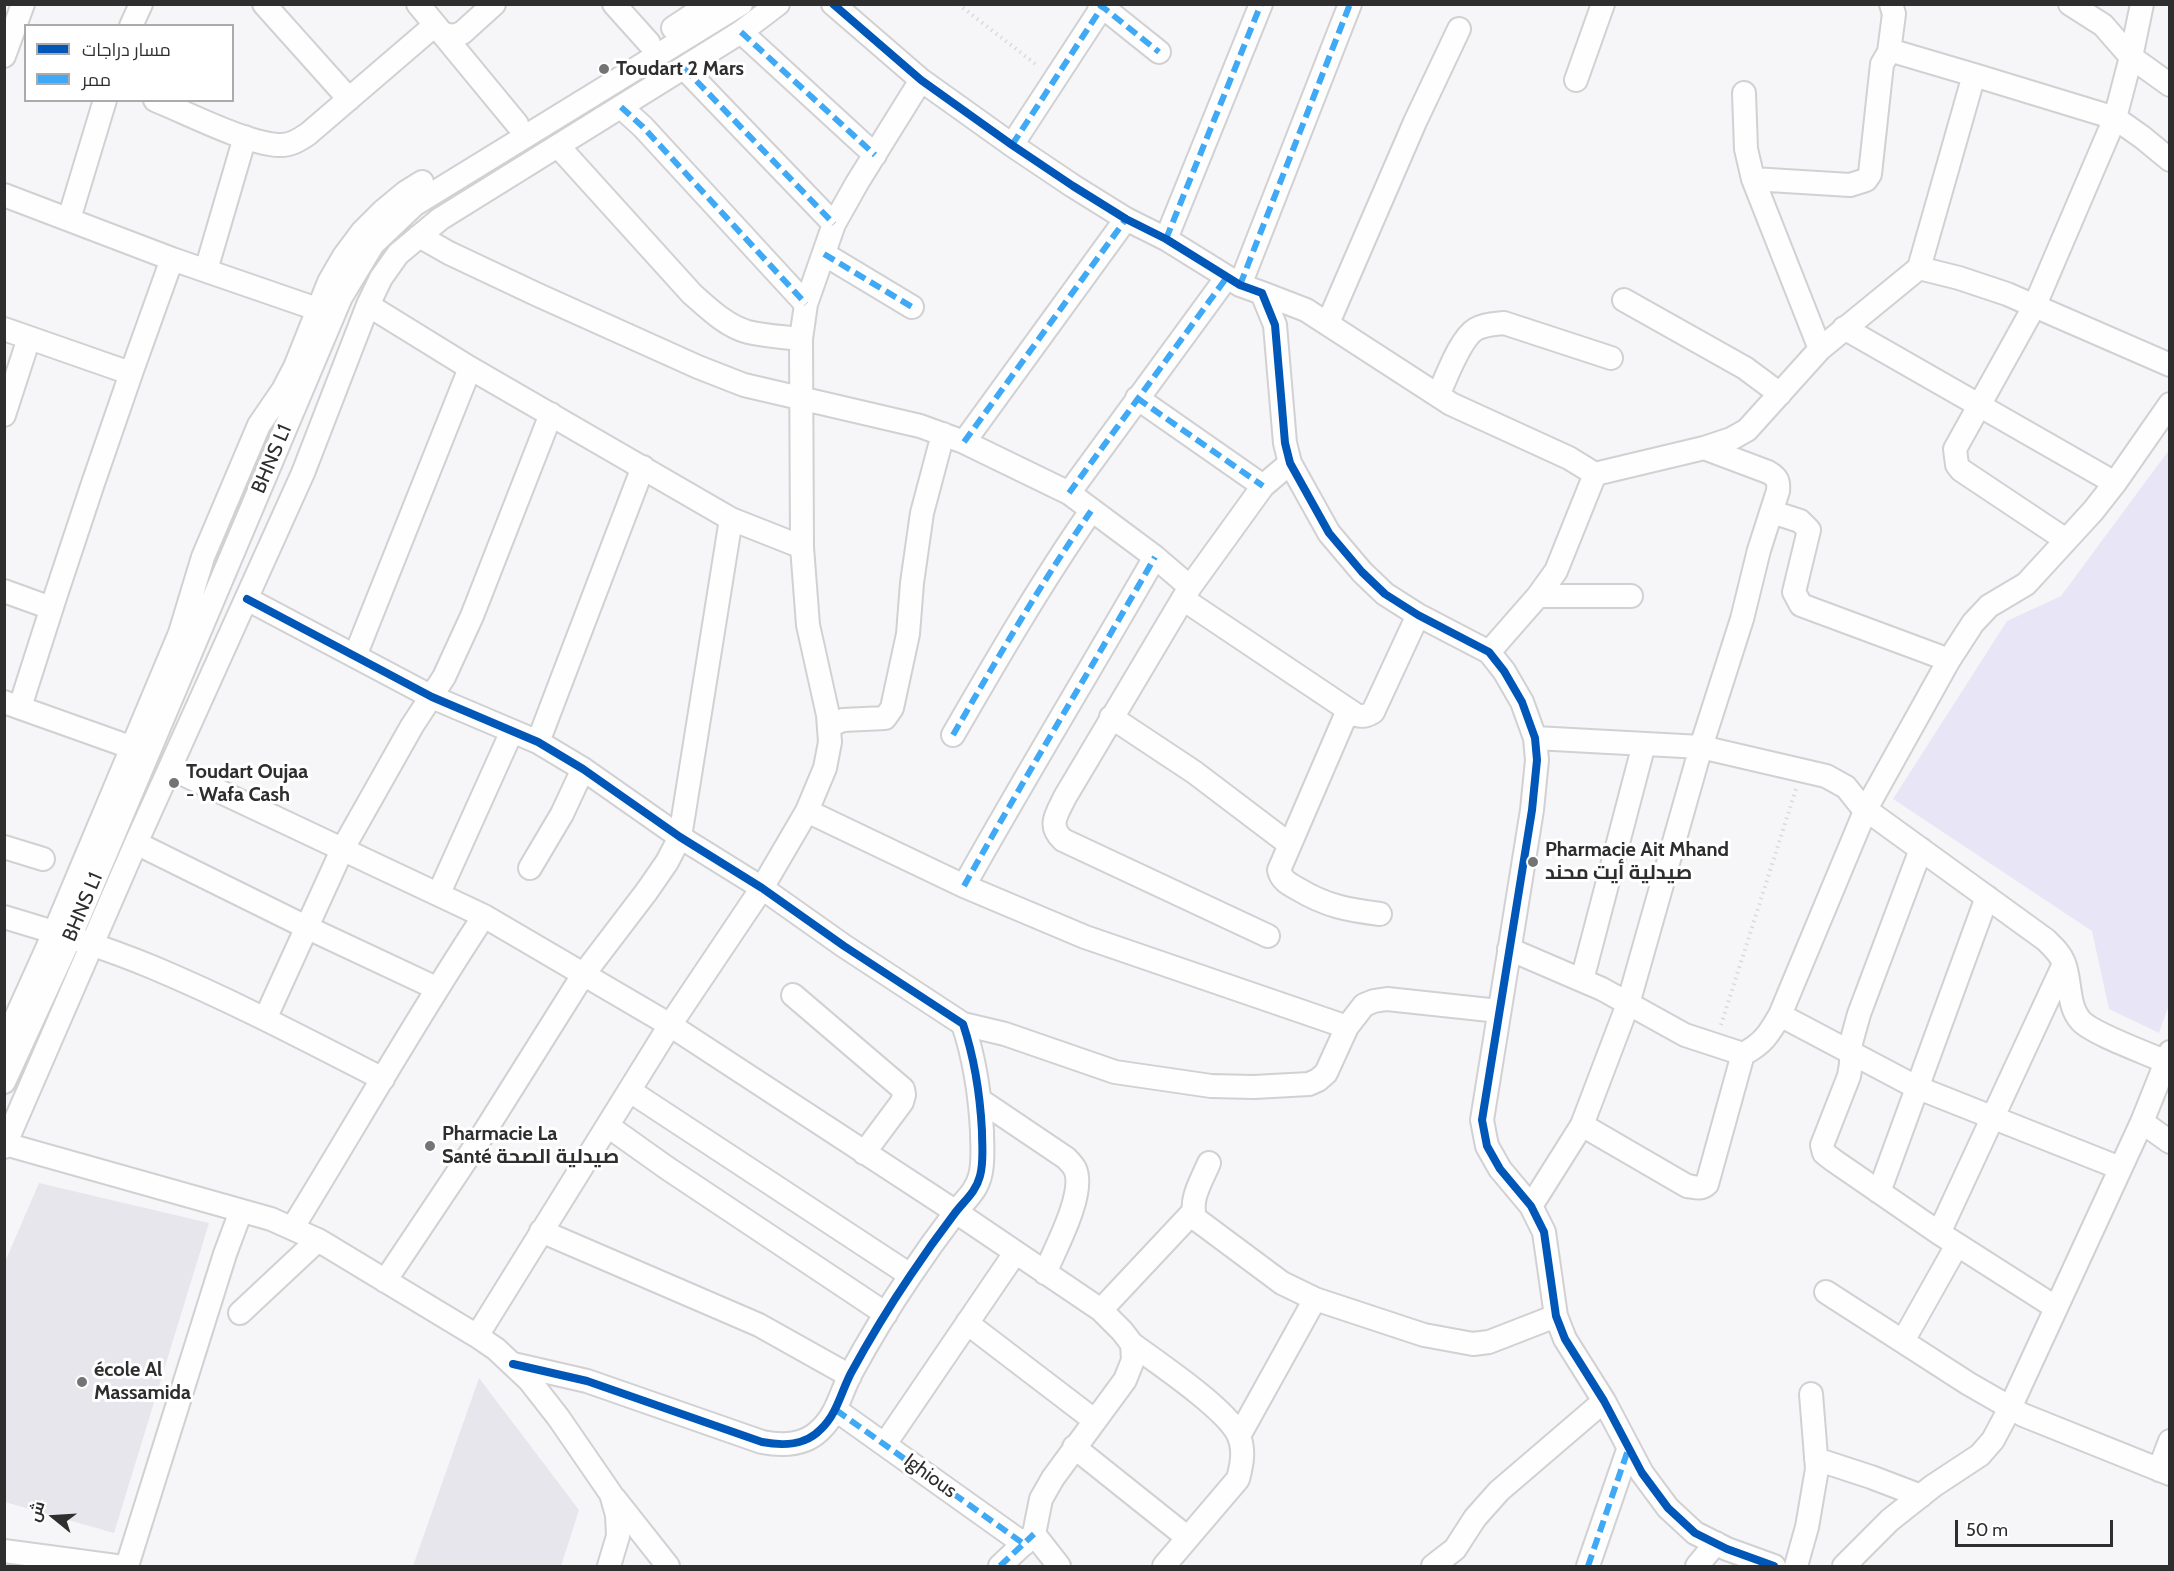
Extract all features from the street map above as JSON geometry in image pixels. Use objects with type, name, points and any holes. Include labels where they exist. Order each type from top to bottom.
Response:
[{"type":"street","points":[[4,56],[23,4]]},
{"type":"street","points":[[132,24],[141,4]]},
{"type":"street","points":[[264,4],[349,99]]},
{"type":"street","points":[[418,4],[517,124]]},
{"type":"street","points":[[440,29],[453,36],[462,33],[494,4]]},
{"type":"street","points":[[614,4],[649,43]]},
{"type":"street","points":[[4,1044],[62,936],[132,748],[180,633],[200,565],[247,452],[259,425],[283,390],[295,367],[317,309],[344,256],[362,232],[406,192],[709,4]]},
{"type":"street","name":"BHNS L1","points":[[4,1082],[62,936],[322,328],[340,290],[367,247],[387,224],[443,181],[665,46],[728,4]]},
{"type":"street","name":"BHNS L1","points":[[4,1067],[341,297],[373,244],[414,205],[741,4]]},
{"type":"street","points":[[668,1566],[611,1494],[544,1398],[513,1364],[477,1336],[293,1227],[241,1210],[5,1145],[136,843],[303,473],[368,305],[381,278],[398,254],[440,219],[741,32],[778,4]]},
{"type":"street","points":[[833,4],[921,80],[1072,186],[1126,219],[1166,239],[1234,281],[1306,310],[1451,404],[1569,458],[1595,474],[1704,448],[1731,439],[1747,430],[1820,350],[1919,268],[1974,75]]},
{"type":"street","points":[[1166,239],[1261,4]]},
{"type":"street","points":[[1069,493],[1137,398],[1234,281],[1350,4]]},
{"type":"street","points":[[1576,80],[1603,4]]},
{"type":"street","points":[[1753,179],[1850,185],[1866,180],[1870,174],[1882,64],[1889,52],[1894,14],[1891,4]]},
{"type":"street","points":[[2070,4],[2103,25],[2131,57],[2169,85]]},
{"type":"street","points":[[2066,540],[1961,470],[1956,465],[1955,449],[2035,305],[2115,118],[2142,4]]},
{"type":"street","points":[[1012,145],[1102,6],[1159,52]]},
{"type":"street","points":[[1328,323],[1459,28]]},
{"type":"street","points":[[160,102],[245,137],[278,145],[294,143],[440,29]]},
{"type":"street","points":[[741,32],[874,154]]},
{"type":"street","points":[[1889,52],[1896,52],[2115,118],[2169,160]]},
{"type":"street","points":[[684,68],[834,224]]},
{"type":"street","points":[[477,1336],[670,1025],[762,888],[807,811],[825,768],[830,742],[829,726],[808,625],[802,547],[801,339],[806,304],[834,224],[874,154],[921,80]]},
{"type":"street","points":[[1744,93],[1746,149],[1753,179],[1820,350]]},
{"type":"street","points":[[69,219],[104,102]]},
{"type":"street","points":[[621,107],[643,127],[806,304]]},
{"type":"street","points":[[206,270],[245,137]]},
{"type":"street","points":[[558,146],[692,294],[713,312],[747,332],[801,339]]},
{"type":"street","points":[[4,195],[172,259],[317,309]]},
{"type":"street","points":[[964,442],[1126,219]]},
{"type":"street","points":[[419,236],[449,253],[698,367],[744,385],[920,426],[964,442],[1069,493],[1155,557],[1187,593],[1348,710],[1360,716],[1367,716],[1373,712],[1418,615]]},
{"type":"street","points":[[824,254],[912,308]]},
{"type":"street","points":[[132,748],[12,705],[51,608],[130,372],[172,259]]},
{"type":"street","points":[[1919,268],[1959,278],[2035,305],[2168,361]]},
{"type":"street","points":[[1262,293],[1275,325],[1285,443],[1290,463],[1329,533],[1385,594],[1418,615],[1489,652],[1504,671],[1522,702],[1536,738],[1537,760],[1532,810],[1482,1120],[1487,1146],[1500,1169],[1531,1206],[1544,1232],[1556,1316],[1574,1356],[1604,1401],[1642,1473],[1668,1508],[1695,1533],[1774,1566]]},
{"type":"street","points":[[1624,300],[1745,368],[1780,394]]},
{"type":"street","points":[[368,305],[470,368],[731,519],[802,547]]},
{"type":"street","points":[[1438,395],[1464,341],[1475,330],[1489,325],[1504,323],[1611,358]]},
{"type":"street","points":[[1844,328],[2115,483]]},
{"type":"street","points":[[4,329],[130,372]]},
{"type":"street","points":[[4,415],[29,338]]},
{"type":"street","points":[[355,656],[470,368]]},
{"type":"street","points":[[1137,398],[1263,486]]},
{"type":"street","points":[[1509,949],[1582,980],[1685,1035],[1743,1054],[1757,1047],[1770,1033],[1779,1015],[1866,809],[1949,660],[1973,623],[1989,606],[2026,584],[2115,483],[2169,404]]},
{"type":"street","points":[[265,1019],[342,850],[412,726],[444,677],[472,616],[551,414]]},
{"type":"street","points":[[829,726],[843,720],[885,718],[892,708],[908,634],[912,583],[922,513],[930,475],[943,434]]},
{"type":"street","points":[[1531,1206],[1582,1125],[1628,1004],[1701,747],[1742,619],[1759,550],[1778,491],[1779,482],[1775,476],[1704,448]]},
{"type":"street","points":[[1268,936],[1063,840],[1054,828],[1065,797],[1187,593],[1263,486],[1290,463]]},
{"type":"street","points":[[538,742],[643,468]]},
{"type":"street","points":[[1489,652],[1538,596],[1556,571],[1595,474]]},
{"type":"street","points":[[953,735],[1010,636],[1091,511]]},
{"type":"street","points":[[1772,512],[1800,521],[1809,530],[1794,592],[1801,605],[1949,660]]},
{"type":"street","points":[[385,1281],[480,1138],[583,975],[647,891],[667,862],[680,837],[731,519]]},
{"type":"street","points":[[964,886],[1155,557]]},
{"type":"street","points":[[4,591],[51,608]]},
{"type":"street","points":[[1538,596],[1631,596]]},
{"type":"street","points":[[247,599],[432,697],[538,742],[583,769],[680,837],[762,888],[844,946],[963,1024],[1005,1034],[1115,1072],[1211,1086],[1254,1087],[1309,1084],[1318,1080],[1326,1072],[1347,1027],[1364,1005],[1374,1001],[1387,999],[1499,1011]]},
{"type":"street","points":[[1348,710],[1279,870],[1281,877],[1288,883],[1327,904],[1347,910],[1380,914]]},
{"type":"street","points":[[1112,717],[1194,772],[1289,843]]},
{"type":"street","points":[[439,893],[512,731]]},
{"type":"street","points":[[1536,738],[1701,747],[1826,776],[1846,787],[1857,802],[1866,809],[2046,940],[2058,952],[2064,964],[2073,1003],[2080,1020],[2092,1029],[2168,1057],[2142,1122],[2010,1408],[1993,1440],[1980,1455],[1890,1520],[1844,1566]]},
{"type":"street","points":[[1582,980],[1644,744]]},
{"type":"street","points":[[170,768],[484,915],[670,1025],[1101,1310],[1132,1344],[1204,1399],[1232,1425],[1239,1436],[1242,1448],[1242,1464],[1238,1479],[1164,1566]]},
{"type":"street","points":[[530,868],[562,814],[583,769]]},
{"type":"street","points":[[807,811],[964,886],[1086,937],[1347,1027]]},
{"type":"street","points":[[136,843],[436,988]]},
{"type":"street","points":[[4,847],[43,859]]},
{"type":"street","points":[[1921,849],[1853,1031],[1849,1076],[1822,1145],[1824,1153],[1948,1239],[2055,1307]]},
{"type":"street","points":[[1879,1192],[1987,897]]},
{"type":"street","points":[[293,1227],[436,988],[484,915]]},
{"type":"street","points":[[4,917],[93,945],[152,967],[265,1019],[383,1080]]},
{"type":"street","points":[[1903,1341],[1948,1239],[1993,1117],[2064,964]]},
{"type":"street","points":[[793,995],[903,1089],[902,1102],[864,1153]]},
{"type":"street","points":[[1779,1015],[1916,1087],[2120,1168]]},
{"type":"street","points":[[513,1364],[587,1382],[762,1442],[782,1446],[799,1443],[821,1430],[836,1410],[850,1376],[910,1275],[972,1193],[980,1178],[983,1160],[980,1100],[970,1046],[963,1024]]},
{"type":"street","points":[[1582,1125],[1687,1186],[1704,1187],[1707,1184],[1743,1054]]},
{"type":"street","points":[[630,1091],[910,1275]]},
{"type":"street","points":[[980,1100],[1066,1158],[1075,1170],[1078,1184],[1073,1207],[1045,1272]]},
{"type":"street","points":[[2142,1122],[2169,1142]]},
{"type":"street","points":[[608,1126],[886,1314]]},
{"type":"street","points":[[1209,1163],[1193,1202],[1196,1219],[1282,1283],[1315,1299],[1424,1335],[1473,1344],[1489,1341],[1556,1316]]},
{"type":"street","points":[[127,1566],[225,1254],[241,1210]]},
{"type":"street","points":[[1101,1310],[1193,1212]]},
{"type":"street","points":[[541,1231],[759,1325],[850,1376]]},
{"type":"street","points":[[240,1313],[318,1240]]},
{"type":"street","points":[[885,1444],[1016,1252]]},
{"type":"street","points":[[1826,1292],[2023,1415],[2164,1472],[2169,1441]]},
{"type":"street","points":[[1239,1436],[1315,1299]]},
{"type":"street","points":[[967,1323],[1094,1420]]},
{"type":"street","points":[[1000,1566],[1029,1539],[1041,1499],[1053,1478],[1125,1380],[1133,1360],[1132,1344]]},
{"type":"street","points":[[1796,1566],[1808,1527],[1817,1469],[1811,1394]]},
{"type":"street","points":[[1433,1566],[1455,1549],[1475,1518],[1499,1491],[1604,1401]]},
{"type":"street","name":"Ighious","points":[[836,1410],[1029,1539],[1059,1566]]},
{"type":"street","points":[[1074,1447],[1188,1538]]},
{"type":"street","points":[[1588,1566],[1628,1450]]},
{"type":"street","points":[[1816,1459],[1921,1496]]},
{"type":"street","points":[[609,1566],[618,1536],[617,1515],[611,1494]]},
{"type":"street","points":[[1697,1566],[1716,1543]]},
{"type":"street","points":[[4,1551],[116,1566]]},
{"type":"path","points":[[958,4],[1056,79]]},
{"type":"path","points":[[1715,1046],[1802,771]]},
{"type":"shaded area","points":[[2169,450],[2170,1002],[2159,1033],[2109,1009],[2092,931],[1893,799],[2007,621],[2061,596]]},
{"type":"shaded area","name":"école Al Massamida","points":[[39,1183],[209,1223],[114,1533],[5,1502],[5,1262]]},
{"type":"shaded area","points":[[479,1378],[579,1510],[561,1566],[413,1566]]},
{"type":"marked path","points":[[1099,4],[1159,52]]},
{"type":"marked path","points":[[1012,145],[1104,4]]},
{"type":"marked path","points":[[1166,239],[1261,4]]},
{"type":"marked path","points":[[1240,285],[1350,4]]},
{"type":"marked path","points":[[741,32],[875,155]]},
{"type":"marked path","points":[[684,68],[834,224]]},
{"type":"marked path","points":[[621,107],[643,127],[806,304]]},
{"type":"marked path","points":[[964,442],[1126,219]]},
{"type":"marked path","points":[[824,254],[912,307]]},
{"type":"marked path","points":[[1069,493],[1227,277]]},
{"type":"marked path","points":[[1137,398],[1263,486]]},
{"type":"marked path","points":[[953,735],[1037,593],[1091,511]]},
{"type":"marked path","points":[[964,886],[1155,557]]},
{"type":"marked path","points":[[836,1410],[1024,1544]]},
{"type":"marked path","points":[[1588,1566],[1628,1450]]},
{"type":"marked path","points":[[1000,1566],[1034,1534]]},
{"type":"cycle path","points":[[833,4],[921,80],[1012,145],[1126,219],[1166,239],[1240,285],[1262,293],[1275,325],[1285,443],[1290,463],[1329,533],[1362,572],[1385,594],[1418,615],[1489,652],[1504,671],[1522,702],[1535,738],[1537,760],[1532,810],[1482,1120],[1487,1146],[1500,1169],[1531,1206],[1544,1232],[1556,1316],[1565,1339],[1604,1401],[1642,1473],[1668,1508],[1695,1533],[1727,1549],[1774,1566]]},
{"type":"cycle path","points":[[247,599],[432,697],[538,742],[583,769],[680,837],[762,888],[844,946],[963,1024],[974,1064],[980,1104],[982,1160],[978,1182],[894,1300],[851,1373],[831,1417],[815,1435],[801,1442],[778,1444],[762,1442],[587,1381],[513,1364]]},
{"type":"place","name":"Toudart 2 Mars","points":[[604,69]]},
{"type":"place","name":"Toudart Oujaa - Wafa Cash","points":[[174,783]]},
{"type":"place","name":"Pharmacie Ait Mhand صيدلية أيت محند","points":[[1533,862]]},
{"type":"place","name":"Pharmacie La Santé صيدلية الصحة","points":[[430,1146]]},
{"type":"place","name":"école Al Massamida","points":[[82,1382]]}]
